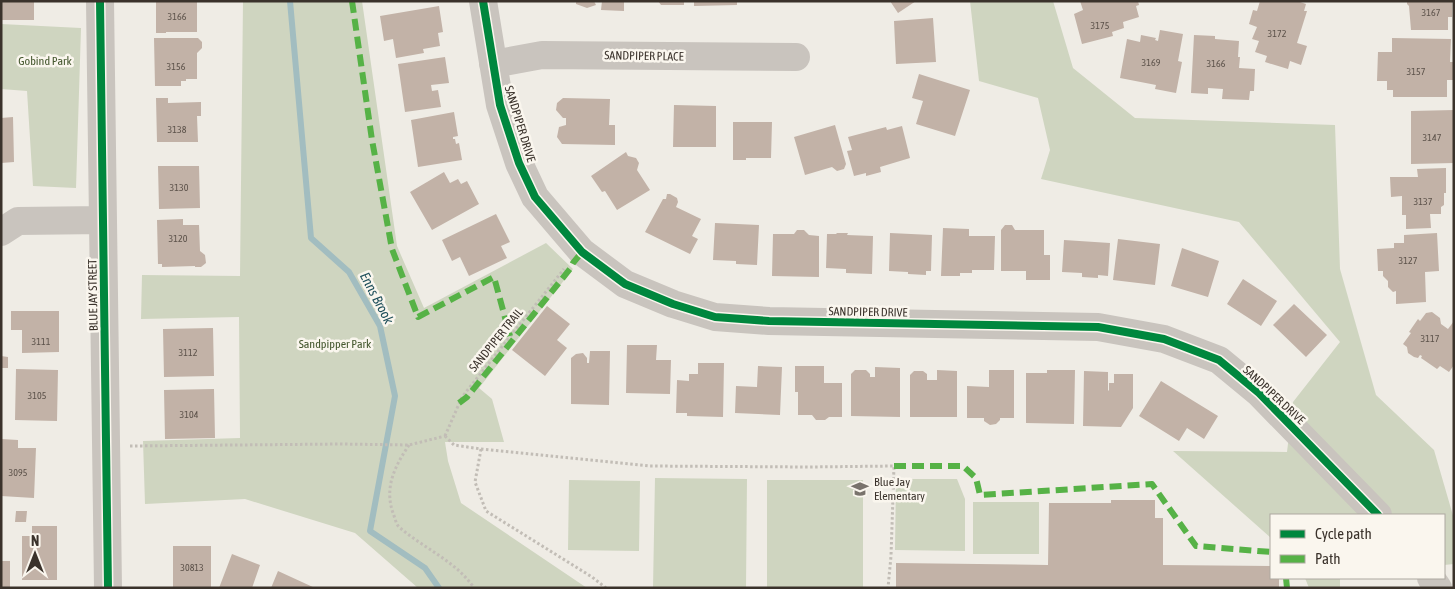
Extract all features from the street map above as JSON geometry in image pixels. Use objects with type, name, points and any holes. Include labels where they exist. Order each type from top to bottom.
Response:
[{"type":"street","name":"BLUE JAY STREET","points":[[100,1],[108,588]]},
{"type":"street","name":"SANDPIPER DRIVE","points":[[484,1],[500,105],[518,163],[535,196],[582,252],[625,284],[673,304],[715,317],[769,321],[1098,327],[1164,339],[1219,360],[1259,393],[1377,514]]},
{"type":"street","name":"SANDPIPER PLACE","points":[[493,64],[542,55],[796,57]]},
{"type":"street","points":[[1,232],[18,221],[103,220]]},
{"type":"path","points":[[106,447],[409,444],[446,436],[454,445],[481,450],[650,466],[894,466],[892,556],[888,588]]},
{"type":"path","points":[[409,444],[400,458],[390,484],[390,505],[397,525],[451,564],[474,588]]},
{"type":"path","points":[[481,450],[476,482],[486,511],[592,577],[606,588]]},
{"type":"green space","name":"Sandpipper Park","points":[[243,1],[362,1],[397,246],[424,308],[546,243],[573,269],[479,388],[492,399],[504,442],[445,442],[448,461],[461,503],[587,588],[418,588],[355,533],[245,499],[145,504],[143,441],[240,438],[239,317],[141,319],[142,275],[240,276]]},
{"type":"green space","points":[[970,1],[1053,1],[1073,68],[1135,118],[1335,125],[1340,269],[1376,395],[1434,450],[1454,519],[1454,564],[1445,565],[1445,514],[1270,514],[1270,537],[1173,451],[1287,452],[1293,402],[1340,342],[1239,222],[1041,179],[1050,150],[1038,98],[979,81]]},
{"type":"green space","name":"Gobind Park","points":[[1,24],[81,28],[76,188],[33,186],[27,91],[1,89]]},
{"type":"green space","points":[[655,478],[747,479],[746,588],[653,588]]},
{"type":"green space","points":[[896,479],[957,479],[965,499],[965,551],[895,550]]},
{"type":"green space","points":[[569,480],[640,481],[639,551],[568,550]]},
{"type":"green space","points":[[767,480],[863,480],[863,588],[767,588]]},
{"type":"green space","points":[[973,502],[1039,502],[1039,554],[973,554]]},
{"type":"green space","points":[[1305,579],[1340,579],[1340,588],[1309,588]]},
{"type":"building","points":[[1,1],[34,1],[34,20],[1,20]]},
{"type":"building","points":[[156,1],[197,1],[197,32],[156,33]]},
{"type":"building","points":[[576,1],[594,1],[596,5],[587,8],[576,4]]},
{"type":"building","points":[[602,1],[624,1],[624,11],[601,10]]},
{"type":"building","points":[[658,1],[684,1],[684,5],[661,5]]},
{"type":"building","points":[[694,1],[737,1],[737,5],[694,6]]},
{"type":"building","points":[[890,1],[916,1],[898,13]]},
{"type":"building","points":[[1080,1],[1138,1],[1139,5],[1136,6],[1139,17],[1123,22],[1124,28],[1112,32],[1113,36],[1082,44],[1074,14],[1083,10]]},
{"type":"building","points":[[1260,1],[1297,1],[1306,4],[1304,11],[1307,11],[1297,43],[1307,46],[1301,65],[1290,61],[1288,69],[1265,62],[1267,56],[1255,52],[1259,41],[1252,39],[1257,27],[1249,24],[1253,10],[1257,11]]},
{"type":"building","points":[[1407,1],[1452,1],[1452,17],[1448,17],[1448,30],[1411,30]]},
{"type":"building","points":[[439,6],[443,32],[438,33],[440,46],[423,49],[424,53],[396,58],[393,39],[384,41],[380,16]]},
{"type":"building","points":[[933,18],[936,62],[896,64],[894,21]]},
{"type":"building","points":[[1160,30],[1183,34],[1178,61],[1182,62],[1176,93],[1155,89],[1156,85],[1120,78],[1127,39],[1140,42],[1141,35],[1156,38],[1155,40],[1158,41]]},
{"type":"building","points":[[1194,35],[1215,36],[1215,39],[1239,41],[1239,68],[1255,69],[1254,91],[1250,91],[1249,100],[1222,99],[1223,89],[1208,88],[1208,94],[1191,93]]},
{"type":"building","points":[[154,38],[198,38],[202,42],[202,48],[197,53],[197,79],[181,81],[181,86],[155,86]]},
{"type":"building","points":[[1392,38],[1451,39],[1450,62],[1454,62],[1454,80],[1447,80],[1447,97],[1393,97],[1393,90],[1387,90],[1387,81],[1377,81],[1378,52],[1392,52]]},
{"type":"building","points":[[445,57],[449,83],[431,85],[432,91],[438,90],[441,107],[405,112],[398,64]]},
{"type":"building","points":[[919,74],[970,90],[955,136],[916,124],[923,101],[912,98]]},
{"type":"building","points":[[156,98],[168,98],[168,103],[201,102],[201,116],[197,116],[198,142],[157,142]]},
{"type":"building","points":[[563,98],[610,99],[609,125],[615,125],[615,145],[562,144],[557,137],[559,127],[566,125],[566,118],[563,118],[556,110],[557,103]]},
{"type":"building","points":[[674,105],[716,106],[716,147],[673,147]]},
{"type":"building","points":[[1454,110],[1454,163],[1411,164],[1411,111]]},
{"type":"building","points":[[454,112],[458,136],[453,137],[453,139],[455,139],[456,144],[459,143],[462,160],[418,167],[411,120]]},
{"type":"building","points":[[13,117],[14,162],[1,163],[1,118]]},
{"type":"building","points":[[733,122],[772,122],[771,158],[733,160]]},
{"type":"building","points":[[835,125],[846,164],[844,169],[837,171],[832,167],[805,175],[794,137]]},
{"type":"building","points":[[902,126],[910,158],[880,167],[881,172],[866,176],[866,173],[854,176],[847,151],[852,150],[848,137],[886,127],[887,130]]},
{"type":"building","points":[[626,152],[628,156],[636,158],[639,163],[637,170],[650,190],[617,210],[605,191],[602,192],[591,176]]},
{"type":"building","points":[[158,166],[199,166],[200,208],[159,209]]},
{"type":"building","points":[[1446,168],[1446,193],[1444,193],[1444,205],[1441,207],[1441,214],[1430,214],[1431,228],[1406,229],[1406,215],[1402,215],[1402,196],[1391,197],[1390,177],[1418,177],[1417,169]]},
{"type":"building","points":[[444,172],[450,183],[458,179],[461,184],[467,181],[479,204],[432,230],[410,192]]},
{"type":"building","points":[[667,194],[677,198],[676,207],[701,219],[692,236],[698,239],[690,254],[645,232],[663,199],[666,199]]},
{"type":"building","points":[[496,214],[510,242],[501,246],[507,258],[469,276],[460,257],[452,261],[442,240]]},
{"type":"building","points":[[183,219],[183,225],[199,225],[200,251],[205,255],[206,263],[201,267],[162,267],[162,264],[158,264],[157,220]]},
{"type":"building","points":[[715,223],[759,225],[757,265],[736,264],[736,261],[713,260]]},
{"type":"building","points":[[1005,225],[1012,225],[1015,230],[1044,230],[1044,255],[1050,255],[1050,280],[1026,280],[1026,271],[1001,271],[1001,230]]},
{"type":"building","points":[[943,228],[969,229],[969,236],[995,236],[994,270],[972,270],[972,273],[960,273],[960,276],[941,276]]},
{"type":"building","points":[[797,230],[804,230],[809,235],[819,236],[819,277],[772,276],[773,234],[794,234]]},
{"type":"building","points":[[890,233],[932,235],[931,271],[926,271],[926,275],[889,271]]},
{"type":"building","points":[[1437,233],[1439,271],[1425,272],[1426,302],[1396,304],[1396,291],[1393,292],[1388,287],[1388,281],[1383,276],[1383,271],[1378,271],[1377,249],[1394,248],[1394,243],[1404,243],[1404,235]]},
{"type":"building","points":[[827,234],[873,236],[872,274],[846,273],[846,269],[826,268]]},
{"type":"building","points":[[1118,239],[1160,244],[1155,285],[1113,280]]},
{"type":"building","points":[[1064,240],[1110,243],[1108,276],[1098,275],[1098,278],[1082,277],[1082,273],[1062,272]]},
{"type":"building","points":[[1182,248],[1219,261],[1208,297],[1171,286]]},
{"type":"building","points":[[1243,279],[1277,301],[1261,326],[1227,304]]},
{"type":"building","points":[[1294,304],[1327,335],[1306,357],[1273,325]]},
{"type":"building","points":[[547,306],[570,324],[557,340],[567,348],[545,376],[512,350]]},
{"type":"building","points":[[11,311],[59,311],[59,352],[22,353],[22,330],[11,330]]},
{"type":"building","points":[[1432,312],[1440,318],[1441,324],[1448,329],[1454,321],[1454,365],[1449,372],[1440,366],[1437,369],[1421,358],[1422,356],[1420,355],[1418,358],[1414,357],[1408,353],[1407,347],[1403,344],[1418,319],[1420,321],[1426,313]]},
{"type":"building","points":[[213,328],[214,376],[164,377],[163,329]]},
{"type":"building","points":[[627,345],[657,345],[656,360],[671,360],[670,394],[626,393]]},
{"type":"building","points":[[590,351],[610,351],[609,405],[571,404],[571,358],[576,354],[583,353],[587,358],[587,363],[589,363]]},
{"type":"building","points":[[1,356],[8,357],[8,368],[1,368]]},
{"type":"building","points":[[698,363],[724,363],[723,417],[687,416],[687,413],[676,413],[677,380],[689,381],[689,374],[698,374]]},
{"type":"building","points":[[758,366],[782,367],[780,415],[735,413],[736,386],[757,387]]},
{"type":"building","points":[[795,366],[824,366],[824,383],[842,383],[842,417],[816,420],[812,415],[798,415],[798,392],[795,392]]},
{"type":"building","points":[[875,367],[900,368],[900,417],[851,416],[851,374],[855,370],[866,370],[870,377],[875,377]]},
{"type":"building","points":[[16,369],[58,370],[57,421],[15,420]]},
{"type":"building","points":[[937,370],[957,371],[957,417],[910,417],[910,375],[914,371],[923,371],[927,374],[927,380],[937,380]]},
{"type":"building","points":[[989,370],[1014,370],[1014,418],[1000,418],[996,424],[990,425],[984,421],[984,418],[967,418],[967,386],[989,387]]},
{"type":"building","points":[[1047,370],[1075,370],[1074,424],[1026,423],[1026,373],[1047,373]]},
{"type":"building","points":[[1084,371],[1108,372],[1109,391],[1109,383],[1114,383],[1114,374],[1133,374],[1133,408],[1121,427],[1083,426]]},
{"type":"building","points":[[1161,381],[1218,416],[1204,439],[1187,428],[1179,441],[1139,416]]},
{"type":"building","points":[[214,389],[215,438],[165,439],[164,390]]},
{"type":"building","points":[[1,439],[18,440],[18,448],[36,448],[34,498],[1,496]]},
{"type":"building","points":[[1111,500],[1155,500],[1155,518],[1163,518],[1163,565],[1270,566],[1270,579],[1279,579],[1279,588],[896,588],[896,563],[1048,565],[1049,503],[1111,503]]},
{"type":"building","points":[[16,511],[27,511],[26,522],[15,522]]},
{"type":"building","points":[[32,526],[57,526],[57,580],[22,580],[22,536],[32,536]]},
{"type":"building","points":[[173,546],[211,546],[211,588],[173,588]]},
{"type":"building","points":[[232,554],[260,565],[252,588],[219,588]]},
{"type":"building","points":[[1,561],[10,561],[10,588],[1,588]]},
{"type":"building","points":[[278,571],[315,588],[271,588]]},
{"type":"waterway","name":"Enns Brook","points":[[290,1],[311,238],[349,272],[380,326],[395,396],[370,531],[425,568],[439,588]]},
{"type":"marked path","points":[[352,1],[372,140],[392,249],[418,317],[494,277],[510,336]]},
{"type":"marked path","points":[[459,403],[467,397],[582,252]]},
{"type":"marked path","points":[[894,466],[963,466],[976,478],[980,495],[1152,484],[1196,546],[1270,552]]},
{"type":"marked path","points":[[1286,579],[1287,588]]},
{"type":"cycle path","points":[[100,1],[108,588]]},
{"type":"cycle path","points":[[483,1],[500,105],[519,163],[535,197],[582,252],[625,284],[673,304],[715,317],[769,321],[1098,327],[1164,339],[1219,360],[1259,393],[1377,514]]},
{"type":"place","name":"Blue Jay Elementary","points":[[860,489]]}]
